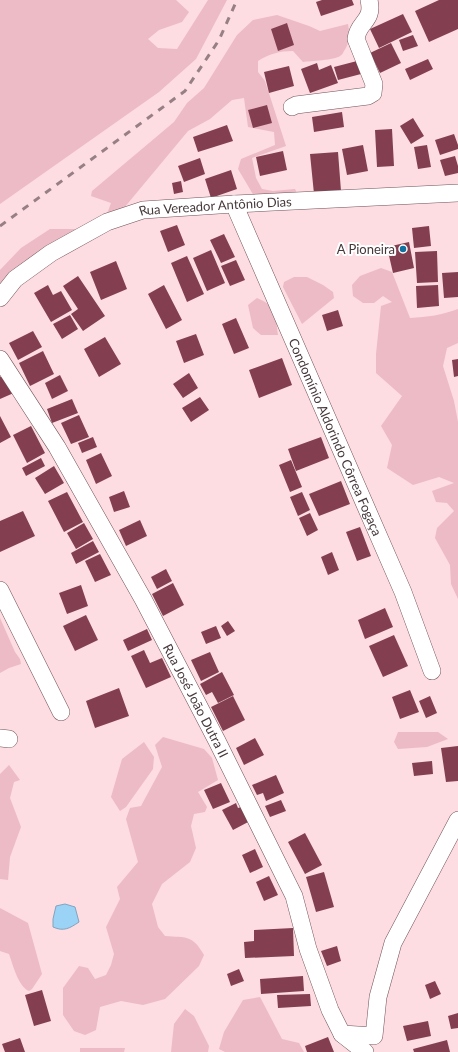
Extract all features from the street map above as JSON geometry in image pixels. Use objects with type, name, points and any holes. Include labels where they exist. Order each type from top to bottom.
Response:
[{"type":"street","points":[[292,107],[296,105],[368,96],[373,93],[374,84],[356,39],[357,32],[369,17],[371,7],[369,0]]},
{"type":"street","name":"Rua Vereador Antônio Dias","points":[[0,298],[15,279],[51,254],[107,222],[143,210],[458,193]]},
{"type":"street","name":"Condomínio Aldorindo Côrrea Fogaça","points":[[234,204],[403,592],[432,671]]},
{"type":"street","name":"Rua José João Dutra II","points":[[0,359],[61,454],[143,599],[218,741],[294,896],[308,949],[330,1010],[342,1034],[365,1052]]},
{"type":"street","points":[[0,590],[61,712]]},
{"type":"street","points":[[342,1034],[374,1036],[378,997],[393,943],[458,820]]},
{"type":"shaded area","points":[[0,0],[176,0],[189,12],[182,22],[159,30],[148,39],[158,48],[177,49],[208,0],[227,0],[196,59],[159,92],[0,204]]},
{"type":"shaded area","points":[[277,15],[320,31],[348,24],[349,31],[347,45],[342,55],[337,57],[303,62],[293,51],[288,51],[274,53],[258,61],[258,72],[265,81],[286,146],[252,158],[256,178],[262,189],[273,191],[295,189],[297,193],[254,196],[238,169],[241,159],[275,145],[274,132],[248,127],[244,98],[232,100],[210,119],[188,131],[124,208],[32,256],[14,271],[0,288],[0,270],[21,248],[50,229],[76,229],[107,214],[111,203],[91,196],[92,191],[174,122],[187,103],[204,88],[237,35],[253,20]]},
{"type":"shaded area","points":[[381,268],[392,272],[410,318],[446,313],[458,309],[458,343],[447,348],[443,366],[454,401],[458,422],[458,599],[451,584],[450,565],[435,538],[437,528],[454,511],[447,503],[436,502],[432,491],[454,483],[439,477],[413,485],[387,468],[392,445],[381,426],[402,396],[376,373],[376,354],[381,306],[392,302],[383,296],[374,303],[363,303],[353,296],[352,285],[360,276]]},
{"type":"shaded area","points":[[294,277],[307,277],[333,292],[334,298],[302,324],[283,287],[284,282]]},
{"type":"shaded area","points":[[257,298],[264,301],[272,308],[276,316],[278,335],[261,335],[253,328],[248,305]]},
{"type":"shaded area","points":[[0,618],[21,664],[0,673]]},
{"type":"shaded area","points":[[398,732],[438,732],[448,739],[427,747],[398,749],[394,742]]},
{"type":"shaded area","points":[[163,737],[204,749],[212,758],[218,780],[198,792],[207,807],[205,812],[194,814],[191,826],[196,848],[190,862],[162,884],[152,904],[158,927],[165,936],[188,938],[196,943],[204,955],[199,966],[165,999],[143,1005],[121,1001],[100,1007],[96,1030],[85,1035],[74,1031],[63,1015],[63,988],[79,966],[88,968],[95,979],[106,975],[111,965],[114,954],[106,927],[120,899],[117,887],[138,862],[126,819],[130,808],[141,806],[162,767],[155,745]]},
{"type":"shaded area","points":[[144,742],[154,757],[153,769],[126,807],[120,811],[111,797],[122,759]]},
{"type":"shaded area","points":[[9,765],[20,780],[14,782],[10,798],[21,827],[10,857],[8,880],[0,879],[0,774]]},
{"type":"shaded area","points":[[0,908],[28,923],[42,974],[29,991],[19,980],[9,954],[0,951]]},
{"type":"shaded area","points":[[260,997],[282,1039],[299,1043],[304,1052],[225,1052],[219,1049],[224,1032],[243,1000]]},
{"type":"shaded area","points":[[185,1009],[194,1016],[209,1046],[208,1052],[171,1052],[174,1024]]},
{"type":"shaded area","points":[[80,1048],[125,1048],[124,1052],[80,1052]]},
{"type":"water","points":[[65,904],[75,907],[79,922],[67,929],[53,927],[56,906]]},
{"type":"building","points":[[322,0],[352,0],[354,5],[321,16],[316,2]]},
{"type":"building","points":[[439,0],[458,0],[458,29],[429,42],[415,11]]},
{"type":"building","points":[[403,14],[412,32],[379,48],[370,29]]},
{"type":"building","points":[[287,23],[294,45],[278,51],[271,29]]},
{"type":"building","points":[[413,35],[418,46],[403,51],[399,40]]},
{"type":"building","points":[[391,43],[401,63],[380,73],[370,53]]},
{"type":"building","points":[[428,59],[433,69],[410,80],[405,69]]},
{"type":"building","points":[[357,61],[361,74],[338,80],[334,67]]},
{"type":"building","points":[[317,63],[319,70],[331,65],[338,83],[310,93],[301,69]]},
{"type":"building","points":[[289,66],[294,86],[269,93],[264,72]]},
{"type":"building","points":[[267,105],[272,123],[253,128],[248,110]]},
{"type":"building","points":[[342,112],[344,127],[314,132],[312,117]]},
{"type":"building","points":[[413,118],[424,136],[411,144],[400,126]]},
{"type":"building","points":[[227,125],[233,141],[198,152],[193,137]]},
{"type":"building","points":[[392,129],[394,166],[377,167],[375,130]]},
{"type":"building","points":[[454,134],[458,149],[440,155],[435,140]]},
{"type":"building","points":[[363,145],[368,171],[347,175],[342,149]]},
{"type":"building","points":[[427,145],[431,167],[418,169],[414,147]]},
{"type":"building","points":[[283,151],[287,170],[260,176],[256,157]]},
{"type":"building","points":[[338,152],[341,191],[314,194],[310,154]]},
{"type":"building","points":[[455,156],[458,166],[458,173],[445,176],[440,160]]},
{"type":"building","points":[[200,158],[205,174],[184,182],[178,166]]},
{"type":"building","points":[[231,170],[237,189],[211,198],[205,179]]},
{"type":"building","points":[[181,181],[183,192],[174,194],[172,183]]},
{"type":"building","points":[[177,225],[185,245],[168,252],[160,231]]},
{"type":"building","points":[[429,226],[431,246],[414,248],[412,228]]},
{"type":"building","points":[[224,234],[235,257],[221,263],[210,240]]},
{"type":"building","points":[[409,242],[414,268],[393,273],[387,247]]},
{"type":"building","points":[[211,250],[225,283],[207,291],[193,258]]},
{"type":"building","points":[[437,251],[438,282],[417,283],[415,252]]},
{"type":"building","points":[[187,256],[204,294],[187,302],[171,263]]},
{"type":"building","points":[[236,260],[245,280],[230,286],[221,266]]},
{"type":"building","points":[[116,261],[127,289],[101,300],[90,272]]},
{"type":"building","points":[[458,272],[458,297],[444,298],[442,273]]},
{"type":"building","points":[[78,276],[105,316],[83,331],[71,314],[78,309],[63,286]]},
{"type":"building","points":[[48,285],[53,295],[61,291],[72,310],[51,322],[34,293]]},
{"type":"building","points":[[164,285],[182,320],[166,329],[148,294]]},
{"type":"building","points":[[438,285],[439,306],[417,308],[416,286]]},
{"type":"building","points":[[338,310],[343,326],[327,331],[322,315]]},
{"type":"building","points":[[70,315],[78,329],[62,339],[53,324]]},
{"type":"building","points":[[236,318],[249,348],[234,354],[222,324]]},
{"type":"building","points":[[33,331],[42,347],[18,360],[9,343]]},
{"type":"building","points":[[196,334],[204,355],[184,363],[176,341]]},
{"type":"building","points":[[105,337],[121,364],[99,377],[84,349]]},
{"type":"building","points":[[43,351],[54,374],[30,386],[19,363]]},
{"type":"building","points":[[282,358],[292,385],[259,398],[249,370]]},
{"type":"building","points":[[458,359],[458,376],[454,377],[452,360]]},
{"type":"building","points":[[6,373],[16,392],[0,399],[0,377]]},
{"type":"building","points":[[189,373],[198,388],[183,398],[173,384]]},
{"type":"building","points":[[60,375],[68,391],[52,399],[45,383]]},
{"type":"building","points":[[200,397],[209,410],[191,422],[182,408]]},
{"type":"building","points":[[72,399],[78,413],[52,423],[47,409]]},
{"type":"building","points":[[79,415],[89,437],[71,444],[61,423]]},
{"type":"building","points":[[0,416],[11,437],[0,443]]},
{"type":"building","points":[[31,426],[45,453],[27,463],[13,435]]},
{"type":"building","points":[[93,437],[97,447],[82,453],[78,443]]},
{"type":"building","points":[[321,437],[329,458],[296,471],[288,449]]},
{"type":"building","points":[[101,453],[112,476],[96,484],[86,460]]},
{"type":"building","points":[[41,458],[45,466],[26,476],[22,468]]},
{"type":"building","points":[[291,460],[302,487],[290,492],[279,465]]},
{"type":"building","points":[[54,466],[64,483],[45,494],[35,478]]},
{"type":"building","points":[[341,481],[350,504],[319,516],[309,494]]},
{"type":"building","points":[[124,491],[130,507],[114,512],[109,497]]},
{"type":"building","points":[[67,492],[83,522],[64,532],[48,501]]},
{"type":"building","points":[[302,492],[310,510],[298,516],[290,497]]},
{"type":"building","points":[[23,511],[35,536],[0,552],[0,521]]},
{"type":"building","points":[[310,513],[318,530],[307,536],[299,518]]},
{"type":"building","points":[[140,520],[147,536],[126,546],[119,530]]},
{"type":"building","points":[[84,523],[93,539],[76,549],[67,533]]},
{"type":"building","points":[[360,527],[371,556],[357,561],[346,532]]},
{"type":"building","points":[[93,541],[99,552],[76,564],[71,553]]},
{"type":"building","points":[[332,552],[339,570],[328,575],[321,557]]},
{"type":"building","points":[[100,554],[111,575],[95,582],[85,561]]},
{"type":"building","points":[[166,569],[172,581],[157,589],[151,577]]},
{"type":"building","points":[[173,583],[184,605],[163,616],[152,594]]},
{"type":"building","points":[[81,585],[88,606],[67,614],[59,593]]},
{"type":"building","points":[[385,608],[393,627],[365,639],[358,620]]},
{"type":"building","points":[[86,615],[98,640],[75,651],[63,626]]},
{"type":"building","points":[[228,621],[235,631],[227,636],[221,626]]},
{"type":"building","points":[[216,626],[221,638],[206,644],[201,632]]},
{"type":"building","points":[[147,629],[152,640],[128,651],[123,640]]},
{"type":"building","points":[[394,635],[408,666],[383,677],[369,646]]},
{"type":"building","points":[[144,650],[150,663],[162,658],[171,677],[146,688],[131,656]]},
{"type":"building","points":[[210,652],[219,672],[201,681],[191,660]]},
{"type":"building","points":[[222,672],[234,695],[218,703],[212,692],[206,695],[200,684]]},
{"type":"building","points":[[119,688],[129,716],[95,728],[86,701]]},
{"type":"building","points":[[410,690],[419,712],[400,719],[392,697]]},
{"type":"building","points":[[233,696],[245,720],[223,731],[211,707]]},
{"type":"building","points":[[430,696],[437,713],[426,718],[419,701]]},
{"type":"building","points":[[255,738],[264,755],[244,765],[236,748]]},
{"type":"building","points":[[458,746],[458,781],[446,782],[441,748]]},
{"type":"building","points":[[432,761],[433,774],[414,776],[412,763]]},
{"type":"building","points":[[276,775],[284,793],[266,801],[263,793],[257,795],[252,785]]},
{"type":"building","points":[[221,783],[230,802],[213,809],[204,790]]},
{"type":"building","points":[[281,800],[286,811],[270,817],[265,806]]},
{"type":"building","points":[[236,803],[238,808],[244,806],[252,820],[233,830],[222,810]]},
{"type":"building","points":[[305,833],[322,865],[305,874],[288,842]]},
{"type":"building","points":[[255,849],[263,867],[250,873],[242,855]]},
{"type":"building","points":[[324,872],[334,907],[316,912],[306,877]]},
{"type":"building","points":[[269,876],[278,895],[264,901],[256,882]]},
{"type":"building","points":[[293,928],[294,956],[245,958],[244,942],[254,941],[254,930]]},
{"type":"building","points":[[337,946],[341,961],[327,966],[321,951]]},
{"type":"building","points":[[239,969],[244,981],[231,986],[227,974]]},
{"type":"building","points":[[303,976],[304,991],[261,994],[260,979]]},
{"type":"building","points":[[435,981],[441,994],[430,999],[425,985]]},
{"type":"building","points":[[42,990],[51,1021],[34,1026],[25,995]]},
{"type":"building","points":[[310,994],[311,1006],[278,1008],[277,995]]},
{"type":"building","points":[[458,1013],[458,1028],[451,1029],[448,1016]]},
{"type":"building","points":[[428,1021],[431,1036],[407,1041],[403,1026]]},
{"type":"building","points":[[328,1037],[334,1052],[307,1052],[305,1046]]},
{"type":"building","points":[[20,1038],[25,1052],[5,1052],[2,1044]]},
{"type":"building","points":[[447,1040],[450,1052],[414,1052],[413,1049]]},
{"type":"railway","points":[[0,226],[185,91],[219,40],[237,0]]},
{"type":"place","name":"A Pioneira","points":[[403,249]]}]
